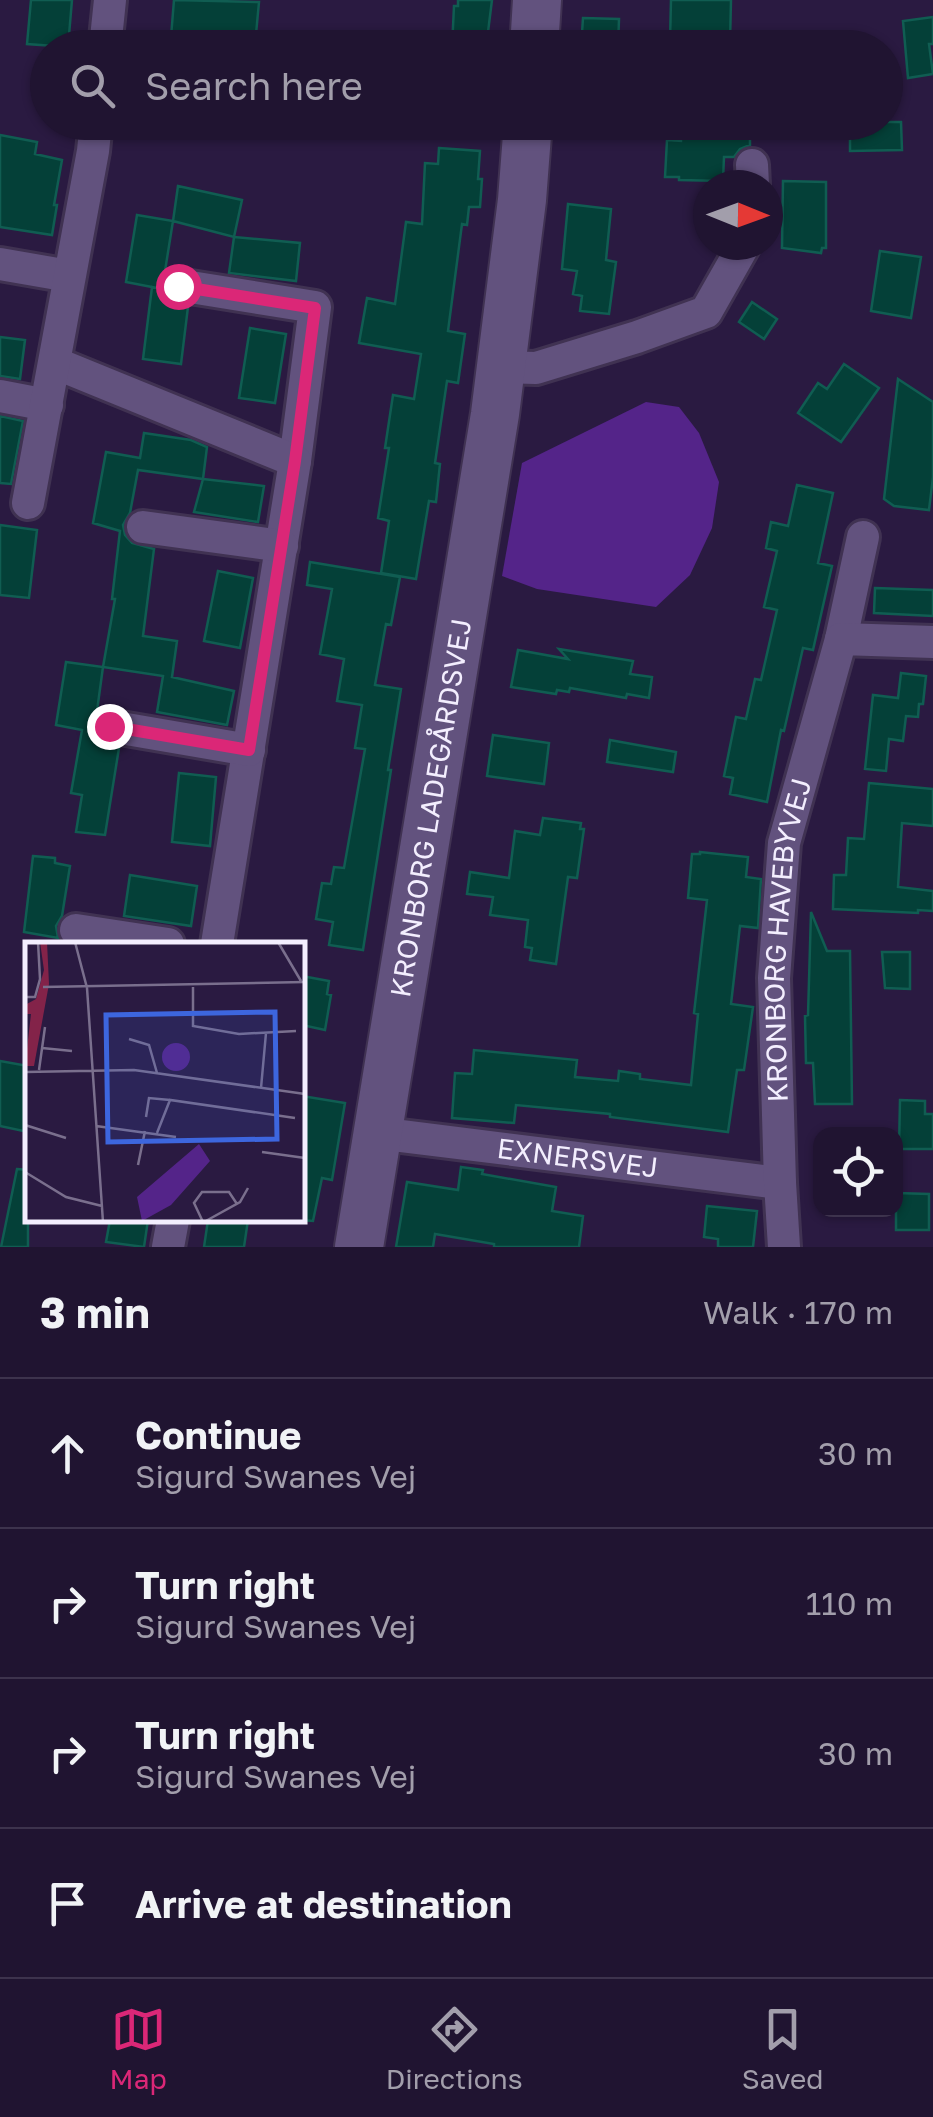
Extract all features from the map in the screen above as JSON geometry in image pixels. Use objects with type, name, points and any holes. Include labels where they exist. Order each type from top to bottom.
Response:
[{"type":"street","points":[[107,30],[110,0]]},
{"type":"street","points":[[535,30],[537,0]]},
{"type":"street","points":[[28,502],[94,140]]},
{"type":"street","name":"KRONBORG LADEGÅRDSVEJ","points":[[358,1247],[501,368],[527,140]]},
{"type":"street","points":[[501,368],[536,368],[706,312],[735,260]]},
{"type":"street","points":[[0,264],[69,276]]},
{"type":"street","points":[[178,286],[315,308],[282,546],[217,942]]},
{"type":"street","points":[[55,363],[295,461]]},
{"type":"street","points":[[0,396],[47,405]]},
{"type":"street","points":[[143,528],[282,546]]},
{"type":"street","name":"KRONBORG HAVEBYVEJ","points":[[784,1247],[774,978],[784,844],[841,639],[863,537]]},
{"type":"street","points":[[841,639],[933,642]]},
{"type":"street","points":[[109,726],[249,750]]},
{"type":"street","points":[[76,930],[155,942]]},
{"type":"street","name":"EXNERSVEJ","points":[[377,1133],[780,1183]]},
{"type":"street","points":[[168,1247],[173,1222]]},
{"type":"shaded area","points":[[646,402],[679,407],[699,433],[719,482],[712,528],[690,575],[656,607],[537,589],[502,576],[522,463]]},
{"type":"building","points":[[31,0],[72,0],[69,30],[30,30],[27,44]]},
{"type":"building","points":[[174,0],[259,2],[256,30],[172,30]]},
{"type":"building","points":[[458,0],[492,0],[488,30],[453,30],[454,6],[458,6]]},
{"type":"building","points":[[671,0],[731,0],[730,30],[670,30]]},
{"type":"building","points":[[933,17],[933,44],[929,44],[933,74],[908,78],[903,21]]},
{"type":"building","points":[[583,18],[619,19],[619,30],[582,30]]},
{"type":"building","points":[[0,135],[37,142],[35,154],[62,160],[52,235],[0,227]]},
{"type":"building","points":[[667,140],[750,140],[750,145],[734,157],[724,157],[723,170],[693,170],[693,180],[679,180],[665,177]]},
{"type":"building","points":[[850,140],[902,140],[902,150],[850,151]]},
{"type":"building","points":[[439,148],[480,151],[478,179],[482,179],[480,207],[469,207],[467,225],[462,224],[448,331],[465,334],[458,383],[447,381],[435,463],[440,464],[436,502],[429,501],[416,579],[381,573],[389,521],[378,518],[393,395],[414,399],[421,354],[359,343],[367,298],[395,304],[406,222],[422,224],[425,163],[438,164]]},
{"type":"building","points":[[783,181],[826,182],[826,248],[821,253],[783,248]]},
{"type":"building","points":[[178,186],[242,200],[234,237],[173,221]]},
{"type":"building","points":[[568,204],[611,209],[606,260],[616,262],[609,314],[580,311],[582,296],[573,294],[577,271],[562,269]]},
{"type":"building","points":[[137,215],[173,221],[165,271],[158,283],[166,301],[188,307],[181,364],[143,359],[152,287],[126,282]]},
{"type":"building","points":[[234,237],[300,243],[296,281],[229,273]]},
{"type":"building","points":[[880,251],[921,257],[911,318],[871,311]]},
{"type":"building","points":[[752,302],[777,319],[764,339],[739,322]]},
{"type":"building","points":[[250,328],[286,334],[275,403],[239,398]]},
{"type":"building","points":[[0,337],[25,340],[20,379],[0,376]]},
{"type":"building","points":[[844,364],[879,388],[841,442],[798,413],[818,383],[827,389]]},
{"type":"building","points":[[898,379],[933,402],[929,510],[894,506],[884,499]]},
{"type":"building","points":[[0,416],[23,421],[11,484],[0,483]]},
{"type":"building","points":[[144,433],[191,440],[207,447],[203,479],[138,470],[130,513],[123,525],[132,543],[154,549],[143,636],[177,641],[172,677],[234,691],[227,725],[157,712],[163,676],[103,667],[115,599],[120,531],[93,523],[106,452],[140,458]]},
{"type":"building","points":[[203,479],[264,486],[258,522],[194,512]]},
{"type":"building","points":[[797,485],[833,493],[818,563],[832,566],[813,650],[803,648],[767,802],[730,794],[733,778],[724,776],[736,717],[746,719],[755,679],[761,680],[777,610],[764,607],[777,551],[766,548],[771,522],[788,526]]},
{"type":"building","points":[[0,525],[37,530],[29,598],[0,595]]},
{"type":"building","points":[[310,562],[400,577],[391,625],[386,624],[375,685],[401,689],[363,950],[329,945],[333,922],[316,919],[322,883],[331,884],[334,867],[344,868],[365,749],[355,748],[362,705],[337,701],[344,659],[320,654],[332,589],[307,585]]},
{"type":"building","points":[[218,571],[253,578],[240,648],[204,641]]},
{"type":"building","points":[[875,588],[933,590],[933,616],[874,613]]},
{"type":"building","points":[[559,649],[633,661],[630,674],[652,677],[649,698],[570,688],[569,692],[557,690],[556,694],[511,687],[518,650],[568,659]]},
{"type":"building","points":[[66,662],[103,667],[90,732],[97,742],[119,748],[105,835],[76,832],[82,795],[71,793],[82,730],[56,725]]},
{"type":"building","points":[[901,673],[926,676],[923,704],[919,704],[918,717],[906,716],[903,741],[889,739],[886,771],[865,769],[873,695],[898,698]]},
{"type":"building","points":[[493,735],[549,743],[544,784],[487,776]]},
{"type":"building","points":[[610,740],[676,752],[673,772],[607,762]]},
{"type":"building","points":[[179,773],[216,777],[210,846],[172,842]]},
{"type":"building","points":[[869,783],[933,789],[933,826],[902,823],[898,887],[933,891],[933,911],[833,909],[834,875],[846,875],[848,838],[864,839]]},
{"type":"building","points":[[543,818],[581,823],[580,829],[584,829],[577,878],[568,877],[556,964],[530,960],[532,948],[525,947],[528,920],[490,915],[493,897],[467,894],[470,872],[509,878],[515,831],[540,835]]},
{"type":"building","points":[[692,854],[748,857],[746,877],[761,879],[758,928],[740,926],[731,1004],[753,1007],[744,1070],[737,1070],[728,1132],[516,1105],[514,1123],[452,1118],[455,1073],[472,1074],[474,1050],[577,1060],[575,1077],[618,1081],[619,1071],[640,1074],[640,1079],[691,1085],[698,1014],[694,1013],[707,900],[688,898]]},
{"type":"building","points":[[33,856],[55,858],[55,863],[70,866],[62,916],[56,926],[58,938],[24,932]]},
{"type":"building","points":[[130,875],[197,886],[191,926],[124,916]]},
{"type":"building","points":[[811,912],[827,951],[850,951],[852,1104],[815,1104],[813,1063],[806,1063]]},
{"type":"building","points":[[882,952],[910,952],[910,989],[885,988]]},
{"type":"building","points":[[305,977],[329,981],[327,994],[331,995],[325,1030],[305,1026]]},
{"type":"building","points":[[0,1061],[25,1065],[25,1131],[0,1126]]},
{"type":"building","points":[[305,1096],[345,1103],[332,1180],[322,1178],[313,1221],[305,1220]]},
{"type":"building","points":[[900,1100],[925,1101],[925,1114],[933,1114],[933,1149],[903,1149],[903,1127],[899,1127]]},
{"type":"building","points":[[461,1167],[556,1187],[552,1211],[583,1216],[579,1247],[494,1247],[435,1234],[433,1247],[396,1247],[407,1182],[458,1190]]},
{"type":"building","points":[[17,1169],[25,1170],[28,1247],[1,1247]]},
{"type":"building","points":[[903,1193],[929,1194],[929,1230],[896,1230],[896,1217],[903,1217]]},
{"type":"building","points":[[707,1206],[757,1211],[753,1247],[718,1247],[718,1239],[704,1237]]},
{"type":"building","points":[[110,1222],[148,1222],[144,1247],[106,1242]]},
{"type":"building","points":[[208,1222],[248,1222],[244,1247],[204,1247]]},
{"type":"route","points":[[109,726],[249,750],[295,461],[315,308],[178,286]]}]
